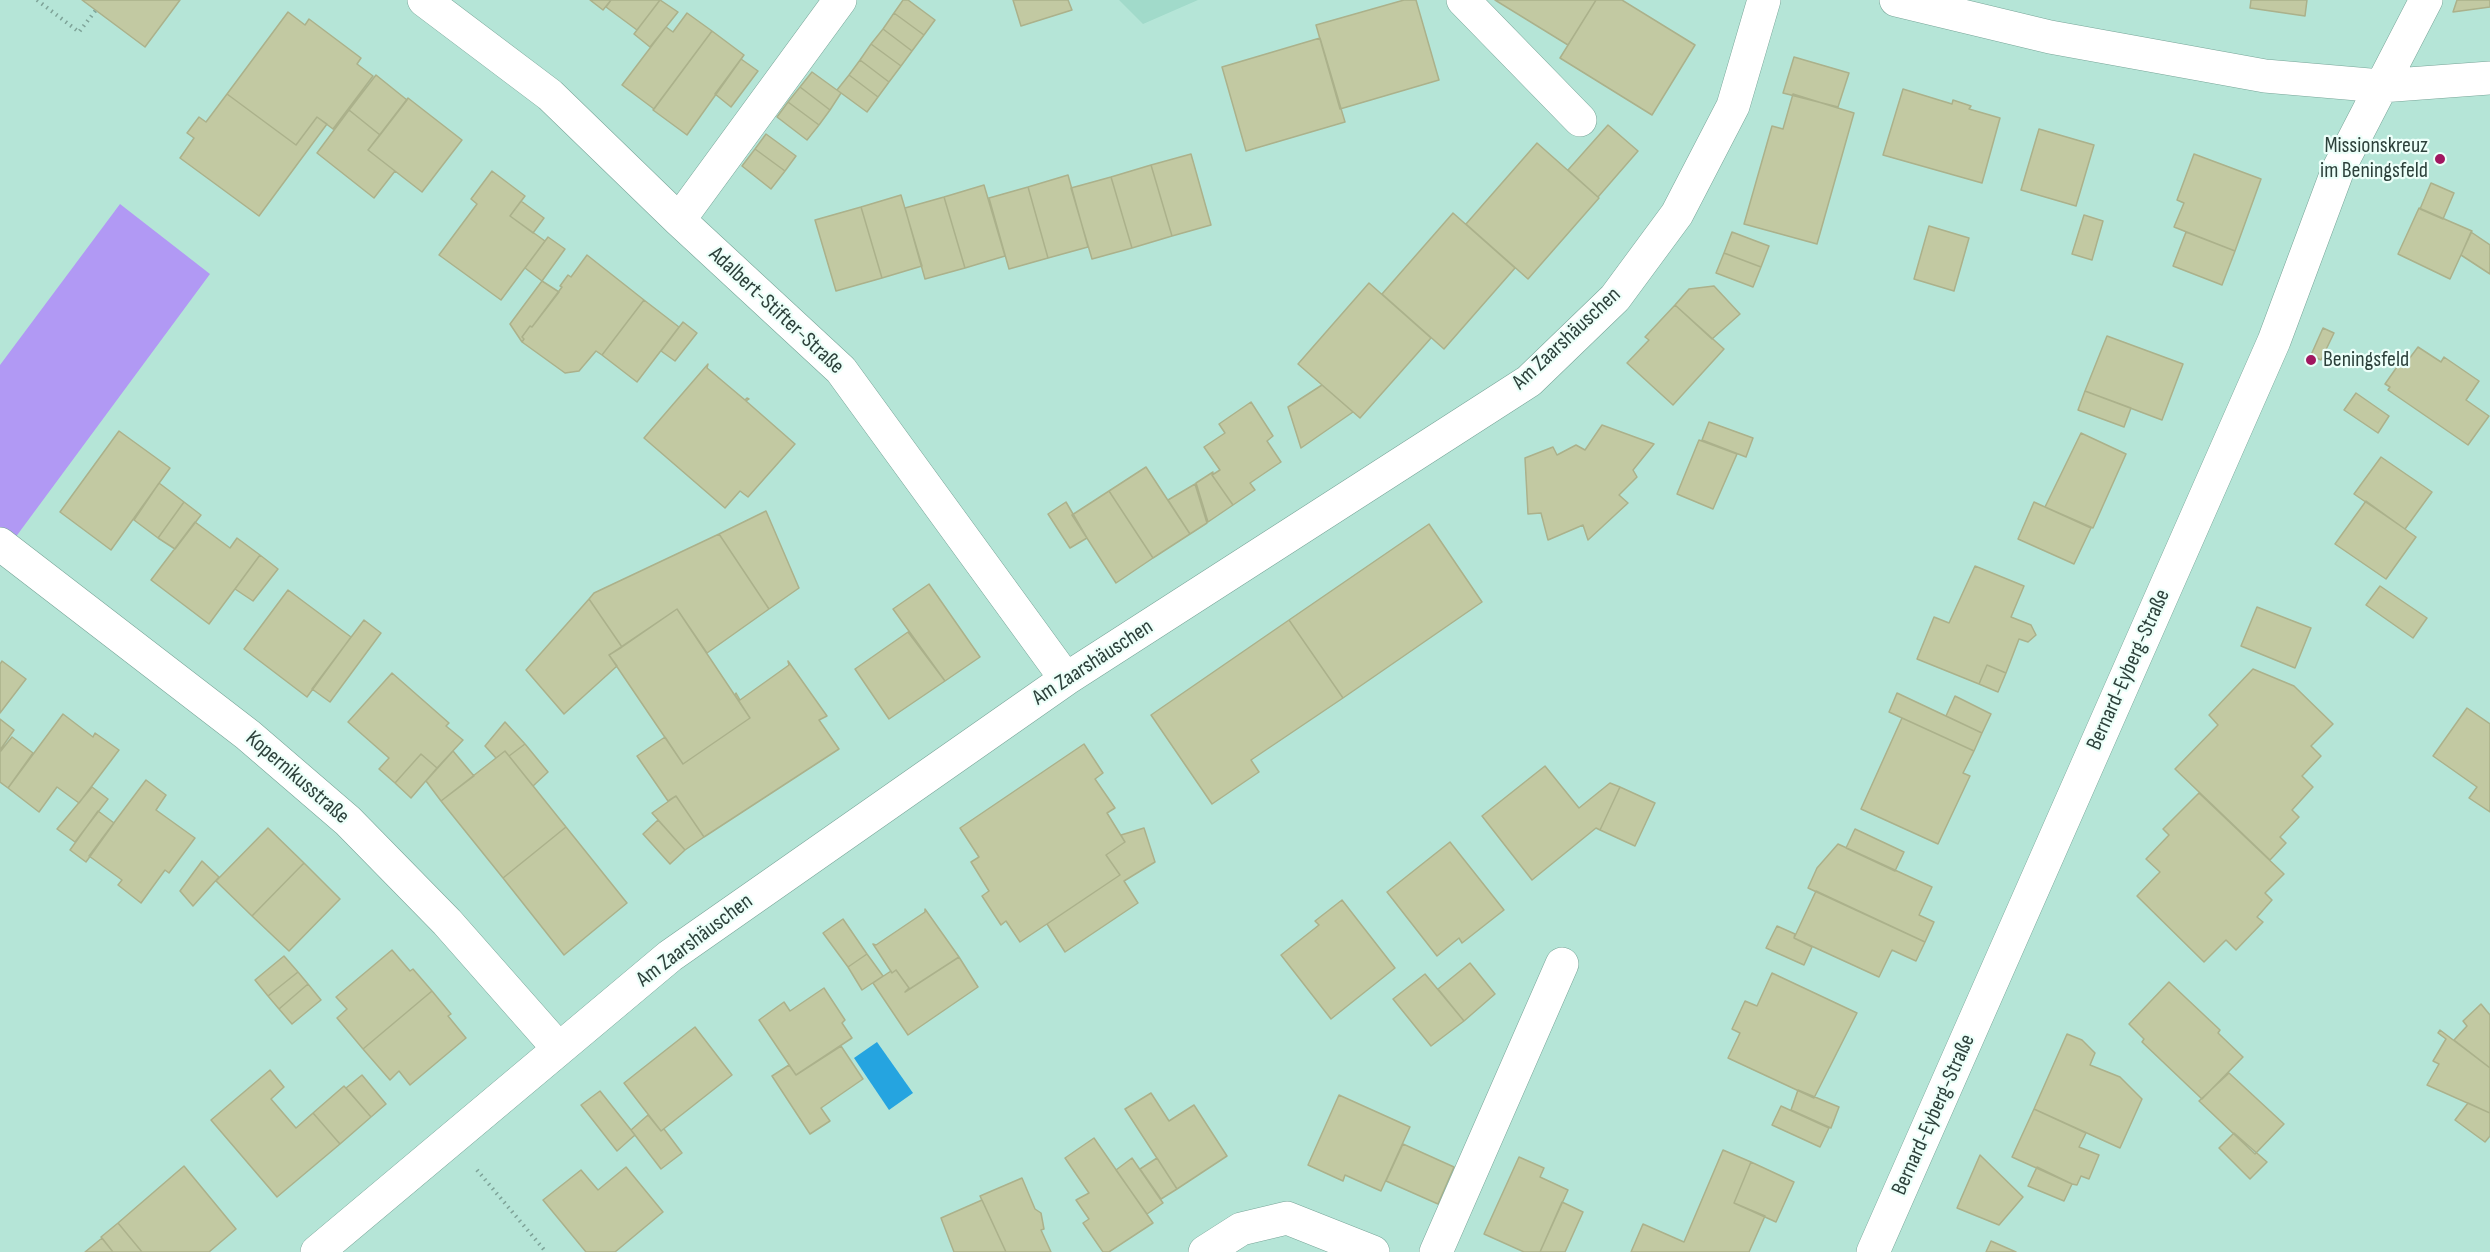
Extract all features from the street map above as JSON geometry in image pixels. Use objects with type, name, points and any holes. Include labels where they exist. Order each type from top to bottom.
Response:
[{"type":"street","name":"Adalbert-Stifter-Straße","points":[[424,0],[550,95],[679,220],[841,370],[1066,679]]},
{"type":"street","points":[[679,220],[840,0]]},
{"type":"street","points":[[1463,0],[1580,120]]},
{"type":"street","name":"Am Zaarshäuschen","points":[[317,1252],[670,956],[1066,679],[1528,381],[1615,298],[1677,214],[1733,106],[1764,0]]},
{"type":"street","points":[[1896,0],[2050,37],[2254,74],[2381,86],[2490,78]]},
{"type":"street","name":"Bernard-Eyberg-Straße","points":[[1873,1252],[2269,351],[2337,172],[2426,0]]},
{"type":"street","name":"Kopernikusstraße","points":[[0,544],[248,735],[348,821],[447,922],[559,1049]]},
{"type":"street","points":[[1436,1252],[1562,964]]},
{"type":"street","points":[[1205,1252],[1241,1229],[1287,1218],[1373,1252]]},
{"type":"path","points":[[37,0],[79,33],[96,10]]},
{"type":"path","points":[[452,1141],[546,1252]]},
{"type":"shaded area","points":[[1119,0],[1198,0],[1143,24]]},
{"type":"shaded area","points":[[120,204],[210,274],[15,538],[0,527],[0,365]]},
{"type":"water","points":[[877,1042],[913,1093],[889,1110],[854,1058]]},
{"type":"building","points":[[82,0],[180,0],[145,47]]},
{"type":"building","points":[[590,0],[611,0],[603,10]]},
{"type":"building","points":[[611,0],[660,0],[637,30],[606,7]]},
{"type":"building","points":[[660,0],[678,12],[650,47],[634,34]]},
{"type":"building","points":[[903,0],[908,0],[935,20],[924,35],[894,13]]},
{"type":"building","points":[[1013,0],[1068,0],[1072,10],[1021,26]]},
{"type":"building","points":[[1404,0],[1416,0],[1439,80],[1340,109],[1316,25]]},
{"type":"building","points":[[1495,0],[1596,0],[1568,45]]},
{"type":"building","points":[[1596,0],[1622,0],[1695,45],[1652,115],[1560,58]]},
{"type":"building","points":[[2251,0],[2307,0],[2305,16],[2250,8]]},
{"type":"building","points":[[2457,0],[2490,0],[2490,7],[2453,12]]},
{"type":"building","points":[[288,12],[305,25],[309,19],[361,58],[357,64],[373,76],[333,129],[317,117],[296,145],[227,94]]},
{"type":"building","points":[[687,13],[712,31],[654,109],[622,85],[666,27],[673,32]]},
{"type":"building","points":[[894,13],[924,35],[912,51],[883,29]]},
{"type":"building","points":[[883,29],[912,51],[901,66],[871,44]]},
{"type":"building","points":[[712,31],[744,55],[687,135],[653,110]]},
{"type":"building","points":[[1320,38],[1345,122],[1246,151],[1222,67]]},
{"type":"building","points":[[871,44],[901,66],[889,82],[860,60]]},
{"type":"building","points":[[1794,57],[1849,73],[1838,107],[1783,93]]},
{"type":"building","points":[[741,59],[758,71],[731,107],[715,94]]},
{"type":"building","points":[[860,60],[889,82],[878,97],[849,75]]},
{"type":"building","points":[[812,72],[841,93],[830,110],[800,87]]},
{"type":"building","points":[[376,75],[407,100],[380,135],[349,110]]},
{"type":"building","points":[[849,75],[878,97],[867,112],[837,90]]},
{"type":"building","points":[[800,87],[830,110],[819,125],[788,102]]},
{"type":"building","points":[[1903,89],[1952,104],[1953,100],[1971,106],[1969,109],[2000,118],[1982,183],[1883,155]]},
{"type":"building","points":[[227,94],[296,145],[317,117],[327,124],[259,216],[180,158],[194,138],[187,133],[199,117],[206,122]]},
{"type":"building","points":[[1793,94],[1854,113],[1817,244],[1744,224],[1772,126],[1783,129]]},
{"type":"building","points":[[408,98],[462,140],[422,192],[368,150]]},
{"type":"building","points":[[788,102],[819,125],[807,140],[777,117]]},
{"type":"building","points":[[349,110],[380,135],[368,150],[395,171],[374,198],[317,153]]},
{"type":"building","points":[[1608,125],[1638,151],[1598,197],[1568,170]]},
{"type":"building","points":[[2039,129],[2094,145],[2076,206],[2021,190]]},
{"type":"building","points":[[766,134],[796,156],[785,171],[755,149]]},
{"type":"building","points":[[1537,143],[1599,198],[1528,279],[1466,224]]},
{"type":"building","points":[[755,149],[785,171],[771,189],[742,166]]},
{"type":"building","points":[[1191,154],[1211,225],[1172,236],[1151,165]]},
{"type":"building","points":[[2194,154],[2261,179],[2235,251],[2174,227],[2184,203],[2177,200]]},
{"type":"building","points":[[1151,165],[1172,236],[1132,248],[1111,177]]},
{"type":"building","points":[[492,171],[525,196],[510,216],[545,241],[501,300],[439,255],[477,204],[471,199]]},
{"type":"building","points":[[1068,175],[1088,247],[1048,258],[1028,187]]},
{"type":"building","points":[[1111,177],[1132,248],[1092,259],[1071,188]]},
{"type":"building","points":[[2431,183],[2454,193],[2443,219],[2420,209]]},
{"type":"building","points":[[984,185],[1005,256],[965,268],[944,197]]},
{"type":"building","points":[[1028,187],[1048,258],[1009,269],[989,198]]},
{"type":"building","points":[[901,195],[922,266],[882,278],[861,207]]},
{"type":"building","points":[[944,197],[965,268],[925,279],[905,208]]},
{"type":"building","points":[[521,201],[544,218],[533,233],[510,216]]},
{"type":"building","points":[[861,207],[882,278],[836,291],[815,220]]},
{"type":"building","points":[[2419,208],[2472,231],[2450,279],[2398,254]]},
{"type":"building","points":[[1453,213],[1515,268],[1444,349],[1382,294]]},
{"type":"building","points":[[2084,215],[2103,221],[2092,260],[2072,254]]},
{"type":"building","points":[[1929,226],[1969,238],[1954,291],[1914,279]]},
{"type":"building","points":[[1732,232],[1769,246],[1761,267],[1724,253]]},
{"type":"building","points":[[2186,232],[2235,251],[2222,285],[2173,266]]},
{"type":"building","points":[[2471,232],[2490,245],[2490,274],[2461,255]]},
{"type":"building","points":[[548,237],[565,249],[542,281],[525,268]]},
{"type":"building","points":[[1724,253],[1761,267],[1753,287],[1716,273]]},
{"type":"building","points":[[587,255],[644,300],[602,355],[596,351],[579,371],[565,373],[522,342],[524,339],[522,337],[562,287],[560,286],[568,275],[571,277]]},
{"type":"building","points":[[542,281],[559,292],[532,327],[530,326],[522,337],[524,339],[522,342],[510,324]]},
{"type":"building","points":[[1369,283],[1431,338],[1360,418],[1298,364]]},
{"type":"building","points":[[1714,286],[1740,314],[1712,339],[1675,305],[1689,289]]},
{"type":"building","points":[[644,300],[679,327],[637,382],[602,355]]},
{"type":"building","points":[[1675,305],[1724,349],[1673,405],[1627,363],[1649,340],[1645,337]]},
{"type":"building","points":[[683,322],[697,333],[675,361],[661,351]]},
{"type":"building","points":[[2323,328],[2334,333],[2321,360],[2311,355]]},
{"type":"building","points":[[2107,336],[2183,364],[2162,420],[2085,391]]},
{"type":"building","points":[[2418,347],[2441,362],[2444,357],[2479,381],[2466,400],[2489,416],[2468,445],[2388,390],[2390,387],[2385,384],[2399,364],[2403,367]]},
{"type":"building","points":[[708,364],[707,368],[745,400],[749,399],[746,401],[795,444],[748,497],[740,491],[725,508],[644,438]]},
{"type":"building","points":[[1322,385],[1353,412],[1301,448],[1288,407]]},
{"type":"building","points":[[2085,391],[2131,408],[2124,427],[2078,410]]},
{"type":"building","points":[[2356,393],[2389,416],[2378,433],[2344,410]]},
{"type":"building","points":[[1251,402],[1273,436],[1267,441],[1281,462],[1250,483],[1255,490],[1233,505],[1212,475],[1220,470],[1204,447],[1225,433],[1219,424]]},
{"type":"building","points":[[1709,422],[1753,438],[1746,457],[1702,440]]},
{"type":"building","points":[[1602,425],[1654,444],[1633,470],[1637,477],[1619,495],[1628,503],[1588,540],[1583,525],[1548,540],[1541,513],[1528,514],[1525,458],[1553,447],[1557,455],[1576,445],[1585,450]]},
{"type":"building","points":[[119,431],[170,468],[111,550],[60,512]]},
{"type":"building","points":[[2081,433],[2126,454],[2093,528],[2045,507]]},
{"type":"building","points":[[1699,440],[1737,454],[1713,509],[1677,494]]},
{"type":"building","points":[[2381,457],[2432,492],[2405,529],[2354,494]]},
{"type":"building","points":[[1146,467],[1190,534],[1153,558],[1109,491]]},
{"type":"building","points":[[1213,472],[1212,475],[1233,505],[1208,522],[1196,483]]},
{"type":"building","points":[[159,483],[184,502],[158,538],[134,520]]},
{"type":"building","points":[[1195,484],[1207,523],[1190,534],[1168,500]]},
{"type":"building","points":[[1109,491],[1153,558],[1116,583],[1072,515]]},
{"type":"building","points":[[2366,501],[2416,537],[2386,579],[2335,544]]},
{"type":"building","points":[[184,502],[201,515],[175,549],[158,538]]},
{"type":"building","points":[[1066,502],[1087,538],[1070,548],[1048,514]]},
{"type":"building","points":[[2034,502],[2091,528],[2074,564],[2018,539]]},
{"type":"building","points":[[766,511],[799,588],[769,609],[719,534]]},
{"type":"building","points":[[195,522],[230,548],[237,538],[260,555],[209,624],[151,580]]},
{"type":"building","points":[[1429,524],[1482,602],[1343,698],[1289,620]]},
{"type":"building","points":[[719,534],[769,609],[707,653],[677,609],[622,647],[589,599],[594,593]]},
{"type":"building","points":[[260,555],[278,569],[253,601],[235,589]]},
{"type":"building","points":[[1975,566],[2024,586],[2011,617],[2031,625],[2036,635],[2028,642],[2019,639],[2006,673],[1987,665],[1979,684],[1917,659],[1934,617],[1949,623]]},
{"type":"building","points":[[929,584],[980,657],[945,681],[893,609]]},
{"type":"building","points":[[2380,586],[2427,618],[2413,638],[2366,605]]},
{"type":"building","points":[[288,590],[351,637],[307,697],[244,649]]},
{"type":"building","points":[[589,599],[622,647],[609,655],[617,666],[564,714],[526,670]]},
{"type":"building","points":[[2257,607],[2311,628],[2295,668],[2241,646]]},
{"type":"building","points":[[677,609],[750,718],[683,764],[609,655]]},
{"type":"building","points":[[364,620],[381,633],[330,702],[312,689]]},
{"type":"building","points":[[1289,620],[1343,698],[1251,760],[1259,772],[1212,804],[1151,715]]},
{"type":"building","points":[[908,632],[945,681],[889,719],[855,669]]},
{"type":"building","points":[[2,661],[26,679],[0,713],[0,664]]},
{"type":"building","points":[[788,661],[827,716],[819,720],[839,749],[704,837],[676,796],[668,801],[637,756],[665,737],[683,764],[750,718],[735,695],[736,693],[740,700],[789,665]]},
{"type":"building","points":[[1987,665],[2006,673],[1998,692],[1979,684]]},
{"type":"building","points":[[2253,669],[2294,686],[2333,724],[2311,746],[2321,756],[2302,776],[2313,787],[2292,810],[2299,817],[2280,837],[2286,843],[2270,860],[2175,769],[2218,725],[2209,715]]},
{"type":"building","points":[[392,673],[449,723],[446,726],[463,740],[437,768],[421,754],[395,783],[379,769],[389,758],[348,722]]},
{"type":"building","points":[[1897,693],[1982,733],[1974,751],[1889,712]]},
{"type":"building","points":[[1955,696],[1991,714],[1982,733],[1946,716]]},
{"type":"building","points":[[2467,708],[2490,724],[2490,812],[2469,798],[2477,787],[2433,756]]},
{"type":"building","points":[[63,714],[93,737],[95,733],[119,750],[79,803],[57,787],[39,812],[8,788]]},
{"type":"building","points":[[1902,718],[1974,751],[1963,773],[1970,776],[1938,844],[1861,809]]},
{"type":"building","points":[[0,719],[14,730],[0,750]]},
{"type":"building","points":[[505,722],[525,744],[509,756],[505,751],[496,758],[485,746]]},
{"type":"building","points":[[12,737],[33,753],[8,788],[0,782],[0,752]]},
{"type":"building","points":[[525,744],[548,772],[533,786],[509,756]]},
{"type":"building","points":[[1084,744],[1103,773],[1095,779],[1115,808],[1107,813],[1125,842],[1106,855],[1120,875],[1020,942],[1006,921],[1001,925],[982,896],[989,891],[971,862],[979,857],[960,828]]},
{"type":"building","points":[[453,751],[474,776],[441,801],[426,781]]},
{"type":"building","points":[[505,751],[566,827],[503,878],[441,801]]},
{"type":"building","points":[[421,754],[437,768],[411,798],[395,783]]},
{"type":"building","points":[[1545,766],[1579,808],[1610,783],[1620,787],[1600,830],[1596,828],[1532,880],[1482,816]]},
{"type":"building","points":[[146,780],[166,795],[156,810],[195,838],[169,873],[165,870],[141,903],[118,885],[122,880],[89,856]]},
{"type":"building","points":[[92,787],[108,799],[75,842],[57,829]]},
{"type":"building","points":[[1620,787],[1655,803],[1635,846],[1600,830]]},
{"type":"building","points":[[2199,793],[2284,874],[2265,893],[2272,900],[2257,917],[2263,922],[2236,950],[2226,940],[2204,962],[2137,896],[2160,872],[2146,859],[2169,835],[2163,829]]},
{"type":"building","points":[[676,796],[704,837],[685,850],[652,813]]},
{"type":"building","points":[[98,811],[114,823],[86,862],[70,850]]},
{"type":"building","points":[[658,820],[685,850],[670,864],[643,834]]},
{"type":"building","points":[[566,827],[627,903],[564,955],[503,878]]},
{"type":"building","points":[[268,828],[304,863],[252,916],[216,881]]},
{"type":"building","points":[[1144,828],[1155,862],[1124,881],[1138,903],[1065,952],[1047,924],[1120,875],[1106,855],[1125,842],[1121,835]]},
{"type":"building","points":[[1855,829],[1904,852],[1895,871],[1846,848]]},
{"type":"building","points":[[1450,842],[1504,910],[1462,943],[1459,938],[1437,956],[1387,892]]},
{"type":"building","points":[[1838,844],[1932,887],[1919,915],[1934,922],[1925,942],[1808,888],[1817,868]]},
{"type":"building","points":[[202,861],[219,877],[193,906],[180,891]]},
{"type":"building","points":[[304,863],[340,899],[289,951],[252,916]]},
{"type":"building","points":[[1816,891],[1925,942],[1916,961],[1892,950],[1879,977],[1794,938]]},
{"type":"building","points":[[1342,900],[1395,968],[1331,1019],[1281,955],[1319,925],[1315,921]]},
{"type":"building","points":[[925,909],[959,957],[905,992],[909,988],[896,970],[892,973],[873,944],[876,945],[925,912]]},
{"type":"building","points":[[843,919],[867,954],[848,967],[823,933]]},
{"type":"building","points":[[1777,926],[1795,934],[1794,938],[1812,947],[1804,965],[1766,948]]},
{"type":"building","points":[[392,950],[432,991],[363,1049],[337,1018],[347,1009],[336,997]]},
{"type":"building","points":[[867,954],[883,976],[862,990],[848,967]]},
{"type":"building","points":[[284,956],[298,972],[268,996],[255,980]]},
{"type":"building","points":[[959,957],[978,987],[908,1035],[873,983],[896,970],[909,988],[905,992]]},
{"type":"building","points":[[1470,963],[1495,994],[1464,1021],[1438,989]]},
{"type":"building","points":[[298,972],[308,984],[279,1009],[268,996]]},
{"type":"building","points":[[1772,973],[1857,1013],[1814,1098],[1728,1058],[1740,1033],[1732,1029],[1745,1001],[1757,1006]]},
{"type":"building","points":[[1425,974],[1464,1021],[1431,1046],[1393,999]]},
{"type":"building","points":[[2169,982],[2220,1030],[2218,1033],[2243,1057],[2202,1099],[2142,1042],[2144,1039],[2129,1024]]},
{"type":"building","points":[[308,984],[321,1000],[292,1024],[279,1009]]},
{"type":"building","points":[[824,988],[845,1020],[842,1023],[852,1038],[796,1075],[759,1020],[784,1002],[790,1011]]},
{"type":"building","points":[[432,991],[451,1014],[448,1016],[466,1038],[410,1085],[399,1071],[390,1080],[363,1049]]},
{"type":"building","points":[[2481,1004],[2490,1015],[2490,1068],[2454,1040],[2467,1026],[2463,1021]]},
{"type":"building","points":[[695,1027],[732,1075],[661,1131],[624,1083]]},
{"type":"building","points":[[2440,1030],[2490,1068],[2490,1113],[2427,1085],[2439,1064],[2433,1061],[2446,1039],[2438,1033]]},
{"type":"building","points":[[2067,1034],[2082,1040],[2095,1053],[2090,1065],[2120,1077],[2142,1099],[2120,1148],[2034,1109]]},
{"type":"building","points":[[841,1046],[863,1079],[821,1108],[830,1121],[810,1134],[772,1076],[789,1065],[796,1075]]},
{"type":"building","points":[[270,1070],[284,1087],[271,1099],[296,1128],[313,1113],[340,1144],[277,1197],[211,1120]]},
{"type":"building","points":[[2229,1073],[2284,1124],[2255,1154],[2199,1101]]},
{"type":"building","points":[[362,1075],[386,1104],[371,1117],[346,1088]]},
{"type":"building","points":[[344,1086],[371,1117],[340,1144],[313,1113]]},
{"type":"building","points":[[1798,1090],[1839,1107],[1831,1128],[1791,1110]]},
{"type":"building","points":[[600,1091],[635,1135],[617,1151],[581,1105]]},
{"type":"building","points":[[1151,1093],[1169,1121],[1194,1105],[1227,1156],[1177,1189],[1125,1109]]},
{"type":"building","points":[[1339,1095],[1410,1127],[1381,1191],[1345,1175],[1343,1181],[1308,1165]]},
{"type":"building","points":[[2468,1103],[2490,1113],[2490,1136],[2485,1142],[2455,1120]]},
{"type":"building","points":[[1781,1106],[1829,1128],[1820,1147],[1772,1125]]},
{"type":"building","points":[[2034,1109],[2086,1133],[2079,1147],[2099,1155],[2089,1179],[2081,1176],[2077,1185],[2072,1184],[2012,1157]]},
{"type":"building","points":[[648,1115],[661,1131],[664,1129],[682,1153],[661,1169],[631,1130]]},
{"type":"building","points":[[2234,1133],[2267,1162],[2250,1179],[2219,1148]]},
{"type":"building","points":[[1094,1138],[1153,1223],[1109,1252],[1103,1252],[1083,1223],[1089,1219],[1076,1200],[1089,1193],[1065,1158]]},
{"type":"building","points":[[1403,1144],[1454,1167],[1438,1204],[1386,1181]]},
{"type":"building","points":[[1723,1150],[1751,1162],[1734,1203],[1765,1216],[1749,1252],[1631,1252],[1643,1224],[1684,1242]]},
{"type":"building","points":[[1980,1155],[2023,1197],[1999,1225],[1957,1208]]},
{"type":"building","points":[[1519,1157],[1544,1168],[1540,1177],[1568,1190],[1540,1252],[1524,1252],[1484,1234]]},
{"type":"building","points":[[1132,1158],[1163,1203],[1147,1214],[1116,1170]]},
{"type":"building","points":[[1157,1158],[1177,1189],[1161,1199],[1140,1169]]},
{"type":"building","points":[[1751,1162],[1794,1182],[1776,1222],[1734,1203]]},
{"type":"building","points":[[184,1166],[236,1229],[209,1252],[142,1252],[118,1223]]},
{"type":"building","points":[[626,1167],[663,1212],[615,1252],[586,1252],[543,1200],[581,1170],[598,1190]]},
{"type":"building","points":[[2037,1167],[2072,1184],[2064,1201],[2028,1186]]},
{"type":"building","points":[[1022,1178],[1035,1209],[1041,1213],[1044,1229],[1041,1230],[1051,1252],[1006,1252],[980,1196]]},
{"type":"building","points":[[982,1200],[1006,1252],[954,1252],[941,1218]]},
{"type":"building","points":[[1562,1202],[1583,1212],[1565,1252],[1540,1252]]},
{"type":"building","points":[[118,1223],[142,1252],[113,1252],[101,1237]]},
{"type":"building","points":[[102,1238],[113,1252],[85,1252]]},
{"type":"building","points":[[1991,1241],[2016,1252],[1986,1252]]},
{"type":"place","name":"Missionskreuz im Beningsfeld","points":[[2440,159]]},
{"type":"place","name":"Beningsfeld","points":[[2311,360]]}]
